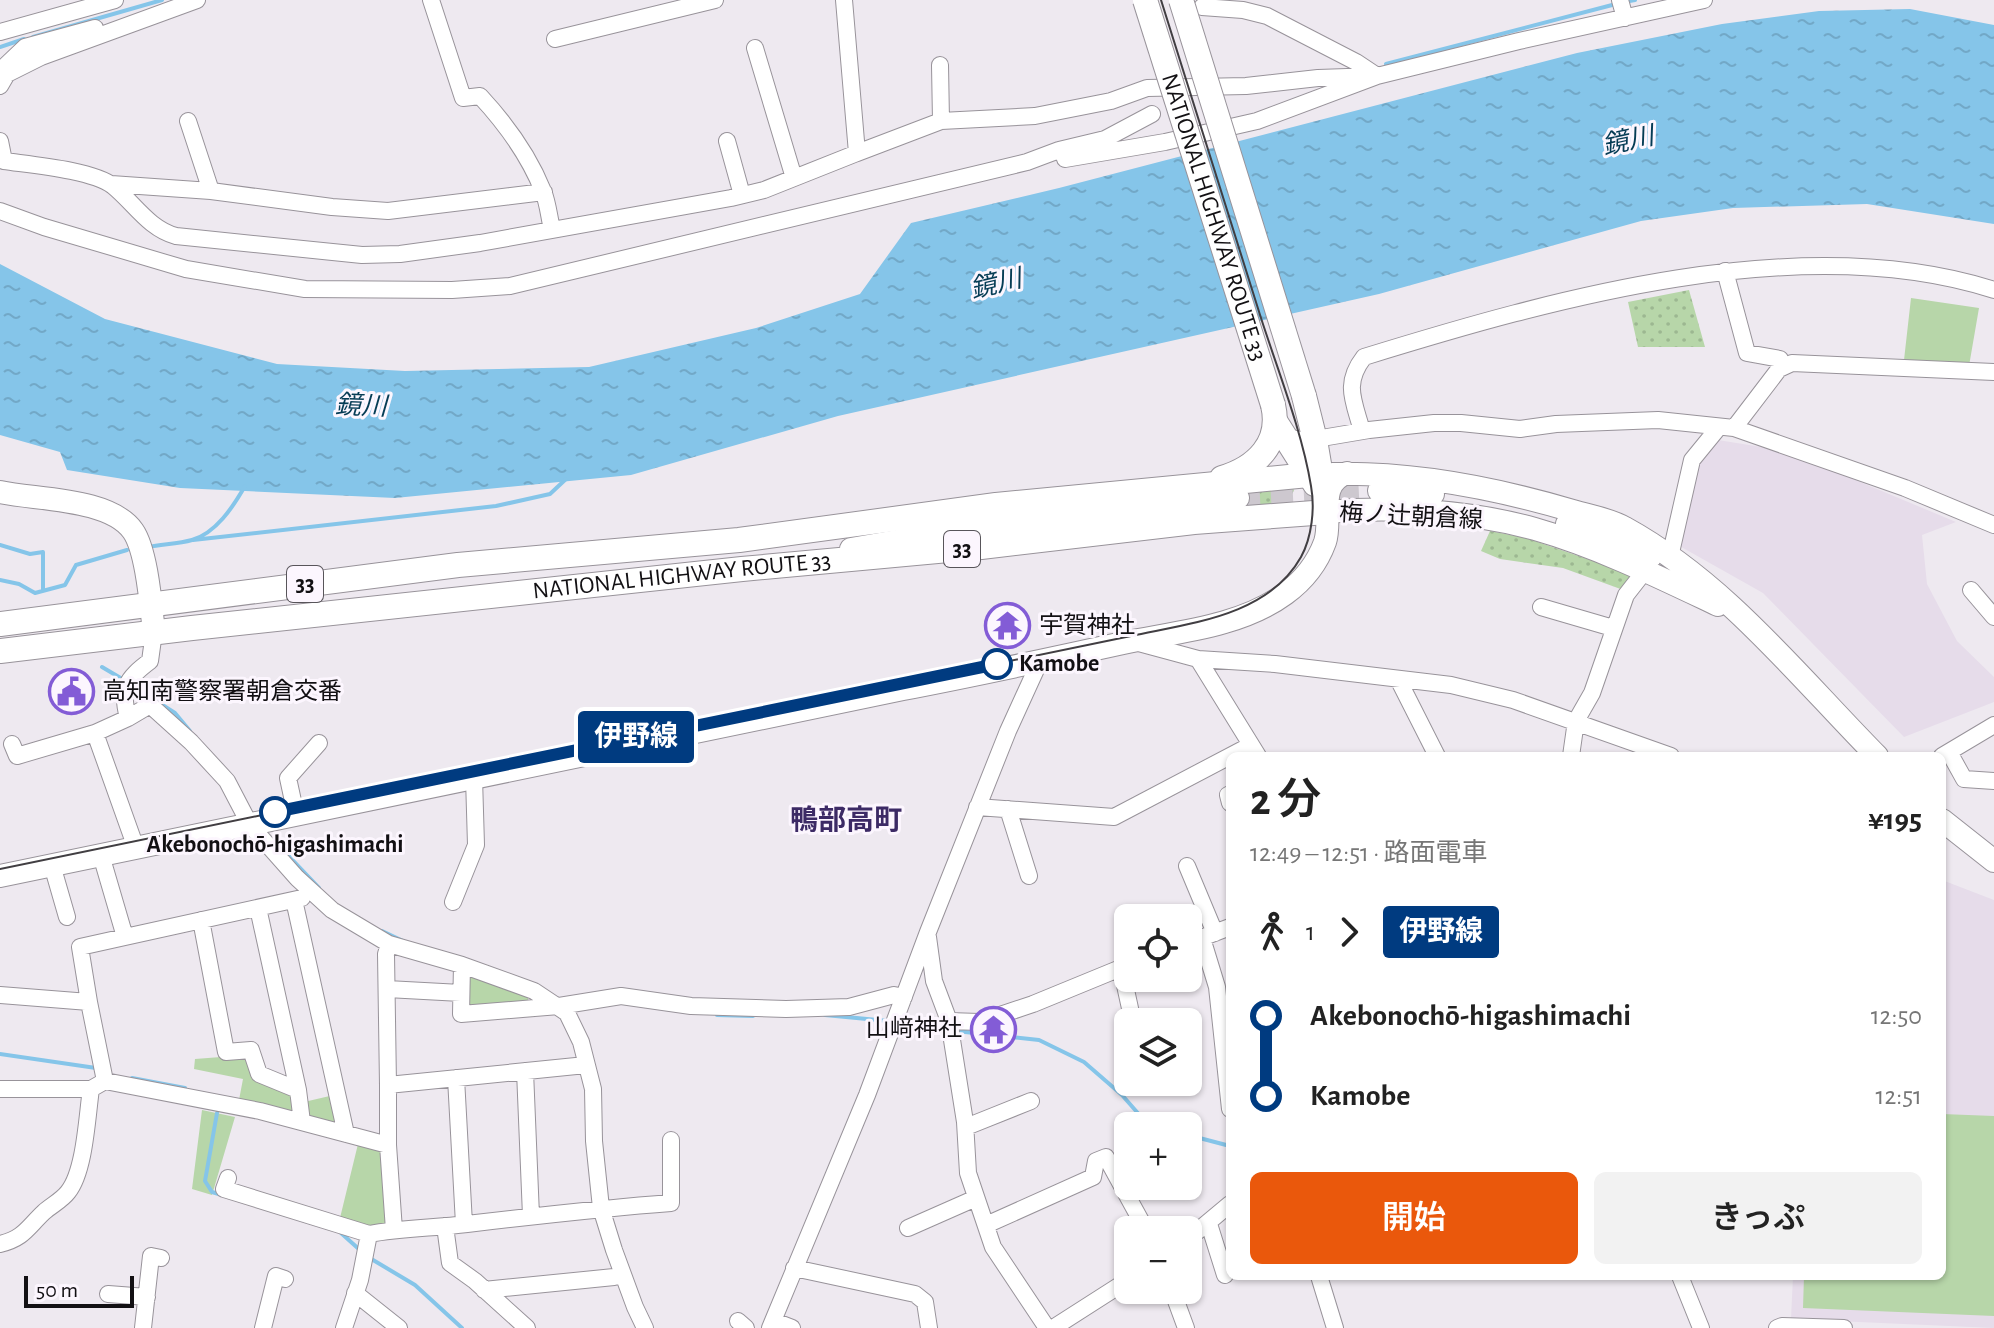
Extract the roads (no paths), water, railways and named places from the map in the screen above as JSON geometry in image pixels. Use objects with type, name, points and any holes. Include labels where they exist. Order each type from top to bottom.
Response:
[{"type":"highway","name":"NATIONAL HIGHWAY ROUTE 33","points":[[1145,0],[1276,419],[1269,444],[1262,455],[1242,472],[1197,486]]},
{"type":"highway","name":"NATIONAL HIGHWAY ROUTE 33","points":[[6,653],[154,632],[742,569],[981,547],[1194,522],[1327,512],[1315,474],[1315,440],[1304,396],[1191,4]]},
{"type":"highway","points":[[1276,419],[1315,474]]},
{"type":"highway","name":"NATIONAL HIGHWAY ROUTE 33","points":[[0,624],[458,565],[739,540],[996,505],[1315,474]]},
{"type":"main road","name":"梅ノ辻朝倉線","points":[[1315,474],[1347,473],[1463,484],[1623,526],[1670,557],[1688,581],[1740,616],[1785,658],[1873,752]]},
{"type":"main road","points":[[1327,512],[1331,486],[1338,477],[1347,473]]},
{"type":"main road","points":[[1379,491],[1497,503],[1611,540],[1688,581]]},
{"type":"main road","points":[[0,492],[102,509],[122,519],[135,533],[144,566],[154,632]]},
{"type":"main road","points":[[742,569],[966,529],[1238,498]]},
{"type":"main road","name":"梅ノ辻朝倉線","points":[[0,876],[1039,663],[1240,618],[1284,595],[1305,577],[1317,560],[1328,529],[1327,512],[1390,511],[1461,515],[1535,529],[1644,572],[1688,581]]},
{"type":"main road","points":[[739,540],[966,529]]},
{"type":"main road","points":[[1946,823],[1994,861]]},
{"type":"street","points":[[3,74],[24,38],[115,0]]},
{"type":"street","points":[[3,74],[197,0]]},
{"type":"street","points":[[431,0],[463,98],[480,96],[521,149],[544,192],[552,229]]},
{"type":"street","points":[[555,39],[679,5],[715,0]]},
{"type":"street","points":[[844,0],[857,153]]},
{"type":"street","points":[[1620,0],[1625,18]]},
{"type":"street","points":[[1027,162],[1059,160],[1165,142],[1257,121],[1377,76],[1704,0]]},
{"type":"street","points":[[1191,4],[1267,16],[1377,76]]},
{"type":"street","points":[[0,32],[24,38],[140,21]]},
{"type":"street","points":[[755,48],[794,178]]},
{"type":"street","points":[[940,65],[941,121]]},
{"type":"street","points":[[111,184],[164,233],[260,246],[362,255],[400,254],[480,243],[764,190],[941,121],[1035,116],[1111,101],[1147,88],[1246,86],[1318,78],[1377,76]]},
{"type":"street","points":[[0,211],[136,256],[223,277],[305,289],[452,290],[510,286],[1027,162],[1059,150],[1105,139],[1152,114]]},
{"type":"street","points":[[188,121],[211,191]]},
{"type":"street","points":[[0,141],[1,170],[80,173],[111,184],[211,191],[332,207],[388,211],[544,192]]},
{"type":"street","points":[[727,141],[742,195]]},
{"type":"street","points":[[1362,431],[1351,383],[1354,370],[1364,357],[1512,313],[1725,271],[1793,267],[1883,268],[1965,280],[1994,290]]},
{"type":"street","points":[[1725,271],[1747,353],[1780,359],[1783,367]]},
{"type":"street","points":[[1670,557],[1692,460],[1783,367],[1792,363],[1994,372]]},
{"type":"street","points":[[1276,419],[1292,438],[1315,440],[1434,423],[1520,429],[1556,424],[1658,420],[1726,428],[1892,483],[1994,525]]},
{"type":"street","points":[[1572,752],[1576,721],[1592,693],[1626,595],[1644,572]]},
{"type":"street","points":[[1971,590],[1994,617]]},
{"type":"street","points":[[1541,607],[1613,628]]},
{"type":"street","points":[[128,718],[123,702],[129,680],[150,661],[154,632]]},
{"type":"street","points":[[1134,641],[1198,659],[1275,664],[1451,685],[1513,700],[1660,752]]},
{"type":"street","points":[[1198,659],[1254,751]]},
{"type":"street","points":[[792,1328],[772,1324],[867,1095],[977,807],[1039,663]]},
{"type":"street","points":[[1398,679],[1435,752]]},
{"type":"street","points":[[12,744],[17,756],[95,733],[150,705],[191,742],[227,781],[250,825],[332,910],[389,944],[462,965],[534,991],[567,1013],[581,1042],[593,1089],[594,1141],[601,1208],[622,1274],[645,1328]]},
{"type":"street","points":[[1994,725],[1946,754],[1964,779],[1994,781]]},
{"type":"street","points":[[95,733],[136,848]]},
{"type":"street","points":[[296,815],[288,778],[319,743]]},
{"type":"street","points":[[977,807],[1114,817],[1226,764]]},
{"type":"street","points":[[453,902],[476,845],[474,778]]},
{"type":"street","points":[[1008,809],[1029,876]]},
{"type":"street","points":[[101,855],[125,937]]},
{"type":"street","points":[[52,865],[67,917]]},
{"type":"street","points":[[1187,866],[1209,935],[1226,1071]]},
{"type":"street","points":[[0,1244],[16,1240],[24,1234],[67,1193],[77,1178],[98,1085],[101,1053],[80,947],[315,895]]},
{"type":"street","points":[[294,900],[346,1134]]},
{"type":"street","points":[[258,908],[298,1090],[302,1122]]},
{"type":"street","points":[[201,920],[226,1052],[251,1050],[259,1074],[298,1090]]},
{"type":"street","points":[[928,932],[934,981],[950,1028],[966,1127],[968,1173],[993,1247],[1047,1328]]},
{"type":"street","points":[[389,944],[386,954],[388,1145],[394,1230]]},
{"type":"street","points":[[462,965],[461,1014],[559,1006],[621,996],[691,1006],[786,1009],[849,1007],[894,995],[904,997]]},
{"type":"street","points":[[950,1028],[1033,1004],[1114,971]]},
{"type":"street","points":[[387,989],[461,993]]},
{"type":"street","points":[[0,995],[89,1002]]},
{"type":"street","points":[[388,1085],[586,1065]]},
{"type":"street","points":[[525,1071],[531,1216]]},
{"type":"street","points":[[456,1078],[464,1224]]},
{"type":"street","points":[[0,1089],[98,1085],[260,1111],[388,1145]]},
{"type":"street","points":[[966,1127],[1031,1101]]},
{"type":"street","points":[[344,1328],[366,1247],[394,1230],[671,1203],[671,1140]]},
{"type":"street","points":[[986,1225],[1093,1177],[1096,1161],[1106,1157],[1138,1216]]},
{"type":"street","points":[[228,1178],[224,1189],[366,1247]]},
{"type":"street","points":[[908,1228],[976,1198]]},
{"type":"street","points":[[1202,1229],[1226,1208]]},
{"type":"street","points":[[1209,1224],[1225,1275]]},
{"type":"street","points":[[445,1226],[450,1263],[527,1328]]},
{"type":"street","points":[[143,1328],[151,1256],[161,1258]]},
{"type":"street","points":[[794,1268],[915,1294],[925,1302],[929,1328]]},
{"type":"street","points":[[484,1290],[622,1274]]},
{"type":"street","points":[[263,1328],[275,1277]]},
{"type":"street","points":[[1320,1280],[1335,1328]]},
{"type":"street","points":[[1682,1280],[1701,1328]]},
{"type":"street","points":[[1053,1328],[1114,1289]]},
{"type":"street","points":[[355,1293],[399,1328]]},
{"type":"street","points":[[108,1294],[147,1297]]},
{"type":"street","points":[[1177,1304],[1186,1328]]},
{"type":"street","points":[[1777,1328],[1844,1328]]},
{"type":"water","name":"鏡川","points":[[1910,9],[1994,25],[1994,224],[1867,204],[1733,208],[1641,221],[1379,294],[838,416],[631,475],[395,498],[180,488],[67,470],[60,452],[0,435],[0,264],[105,319],[277,364],[405,371],[589,367],[756,328],[860,294],[911,223],[1059,188],[1577,53],[1722,24],[1819,11]]},
{"type":"waterway","points":[[33,37],[162,0]]},
{"type":"waterway","points":[[1624,2],[1635,0]]},
{"type":"waterway","points":[[1386,64],[1616,4]]},
{"type":"waterway","points":[[0,47],[24,39]]},
{"type":"waterway","points":[[193,540],[496,506],[550,494],[566,479]]},
{"type":"waterway","points":[[148,547],[192,540],[209,532],[245,486]]},
{"type":"waterway","points":[[0,545],[30,554],[43,552],[43,590]]},
{"type":"waterway","points":[[0,580],[19,584],[35,593],[65,585],[76,565],[127,550]]},
{"type":"waterway","points":[[102,667],[124,680]]},
{"type":"waterway","points":[[131,685],[175,713],[190,731]]},
{"type":"waterway","points":[[278,845],[319,888]]},
{"type":"waterway","points":[[382,931],[403,941]]},
{"type":"waterway","points":[[717,1015],[753,1016]]},
{"type":"waterway","points":[[825,1015],[888,1021]]},
{"type":"waterway","points":[[901,1023],[948,1030]]},
{"type":"waterway","points":[[956,1031],[1039,1040],[1084,1062],[1137,1112]]},
{"type":"waterway","points":[[0,1054],[96,1068]]},
{"type":"waterway","points":[[132,1078],[185,1088]]},
{"type":"waterway","points":[[217,1113],[205,1181],[212,1192],[222,1195]]},
{"type":"waterway","points":[[1202,1139],[1226,1145]]},
{"type":"waterway","points":[[341,1233],[361,1251]]},
{"type":"waterway","points":[[368,1257],[415,1285],[462,1328]]},
{"type":"tunnel","points":[[1238,498],[1379,491]]},
{"type":"tram line","points":[[0,869],[1202,621],[1226,614],[1269,592],[1287,577],[1305,549],[1312,522],[1311,486],[1296,423],[1161,0]]},
{"type":"tram line","name":"伊野線","points":[[275,812],[997,664]]},
{"type":"place","name":"宇賀神社","points":[[1008,626]]},
{"type":"place","name":"Kamobe","points":[[997,664]]},
{"type":"place","name":"高知南警察署朝倉交番","points":[[71,692]]},
{"type":"place","name":"Akebonochō-higashimachi","points":[[275,812]]},
{"type":"place","name":"山﨑神社","points":[[993,1029]]},
{"type":"district","name":"鴨部高町","points":[[846,821]]}]
